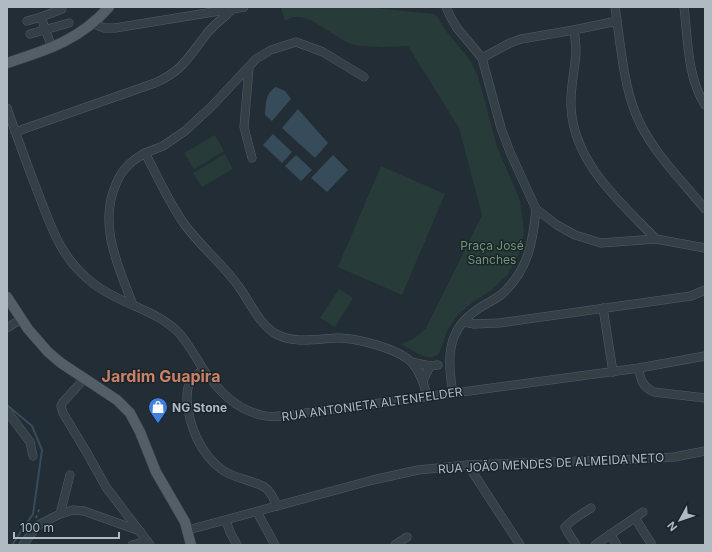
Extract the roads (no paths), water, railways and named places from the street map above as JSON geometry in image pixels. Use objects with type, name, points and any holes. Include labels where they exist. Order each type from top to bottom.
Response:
[{"type":"main road","points":[[7,63],[52,48],[80,33],[109,7]]},
{"type":"main road","points":[[7,297],[21,319],[48,352],[61,363],[117,400],[130,413],[140,432],[156,472],[180,512],[188,530],[191,545]]},
{"type":"street","points":[[92,23],[104,28],[115,28],[244,7]]},
{"type":"street","points":[[446,7],[457,28],[482,58],[501,128],[510,152],[536,209],[557,225],[574,235],[601,243],[656,239],[705,248]]},
{"type":"street","points":[[615,7],[628,86],[635,112],[657,150],[705,209]]},
{"type":"street","points":[[684,7],[692,73],[699,96],[705,105]]},
{"type":"street","points":[[26,21],[62,9]]},
{"type":"street","points":[[15,132],[148,86],[169,77],[187,61],[211,29],[232,10]]},
{"type":"street","points":[[41,17],[52,48]]},
{"type":"street","points":[[482,58],[510,43],[521,39],[617,21]]},
{"type":"street","points":[[30,34],[68,23]]},
{"type":"street","points":[[574,30],[576,52],[571,85],[571,107],[578,141],[603,183],[620,203],[656,239]]},
{"type":"street","points":[[133,305],[113,248],[108,226],[108,211],[112,191],[126,166],[136,158],[163,146],[185,131],[212,106],[256,59],[271,50],[296,42],[323,52],[364,76]]},
{"type":"street","points":[[249,68],[244,128],[252,158]]},
{"type":"street","name":"RUA ANTONIETA ALTENFELDER","points":[[7,108],[54,236],[63,251],[82,274],[94,284],[107,293],[166,322],[180,334],[219,390],[231,401],[246,410],[261,415],[275,417],[613,372],[705,356]]},
{"type":"street","points":[[145,154],[185,224],[233,278],[268,328],[277,335],[302,341],[337,338],[364,341],[396,353],[412,362],[434,365],[450,371]]},
{"type":"street","points":[[453,393],[450,371],[451,344],[464,322],[478,309],[502,294],[522,269],[531,250],[536,209]]},
{"type":"street","points":[[464,322],[486,325],[691,296],[705,290]]},
{"type":"street","points":[[603,308],[613,372]]},
{"type":"street","points":[[7,328],[21,319]]},
{"type":"street","points":[[422,381],[434,365],[450,354]]},
{"type":"street","points":[[412,362],[422,381],[427,396]]},
{"type":"street","points":[[638,368],[643,384],[647,389],[654,392],[705,398]]},
{"type":"street","points":[[203,369],[191,381],[188,388],[187,401],[190,419],[197,438],[210,459],[221,469],[240,479],[262,486],[268,490],[277,506]]},
{"type":"street","points":[[85,378],[63,402],[61,409],[103,483],[149,543]]},
{"type":"street","points":[[7,411],[30,442],[33,456]]},
{"type":"street","name":"RUA JOÃO MENDES DE ALMEIDA NETO","points":[[188,530],[395,474],[418,470],[468,465],[674,457],[705,452]]},
{"type":"street","points":[[468,465],[520,545]]},
{"type":"street","points":[[60,514],[70,476]]},
{"type":"street","points":[[576,545],[565,526],[591,508]]},
{"type":"street","points":[[23,545],[36,527],[60,514],[73,510],[84,511],[140,531]]},
{"type":"street","points":[[257,512],[275,545]]},
{"type":"street","points":[[595,545],[643,512]]},
{"type":"street","points":[[635,518],[652,545]]},
{"type":"street","points":[[226,520],[237,545]]},
{"type":"street","points":[[610,534],[618,545]]},
{"type":"street","points":[[395,545],[407,537]]},
{"type":"street","points":[[132,545],[149,543]]},
{"type":"water","points":[[276,87],[285,91],[291,99],[272,121],[265,115],[266,103],[270,92]]},
{"type":"water","points":[[298,109],[328,143],[315,158],[282,128]]},
{"type":"water","points":[[273,134],[292,152],[282,163],[263,145]]},
{"type":"water","points":[[296,155],[312,170],[301,181],[285,166]]},
{"type":"water","points":[[333,155],[348,170],[327,192],[311,178]]},
{"type":"waterway","points":[[7,405],[32,426],[42,450],[33,514],[12,545]]},
{"type":"place","name":"NG Stone","points":[[158,424]]},
{"type":"district","name":"Jardim Guapira","points":[[161,376]]},
{"type":"park label","name":"Praça José Sanches","points":[[492,252]]}]
